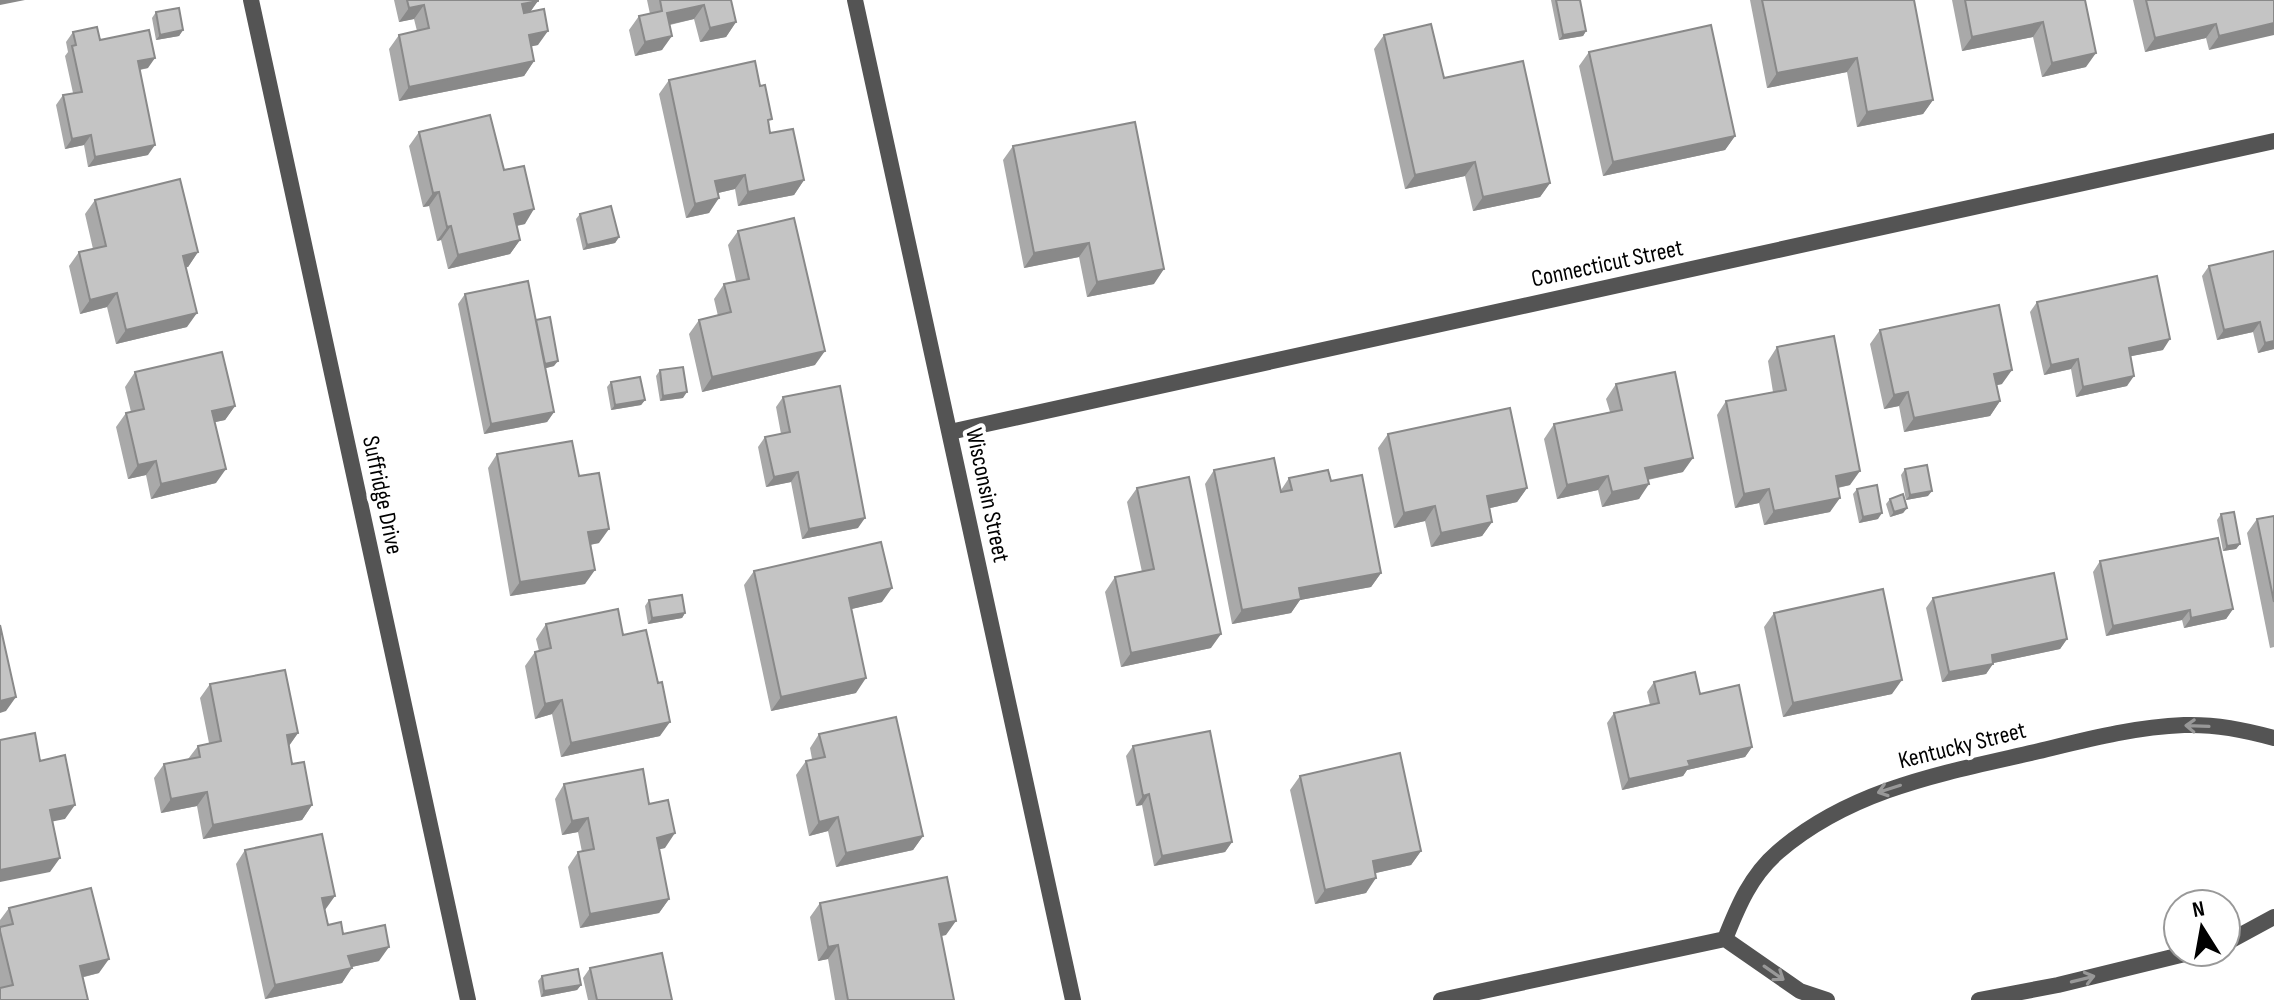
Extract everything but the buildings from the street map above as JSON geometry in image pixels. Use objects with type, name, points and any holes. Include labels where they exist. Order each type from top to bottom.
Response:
[{"type":"street","name":"Suffridge Drive","points":[[251,0],[468,1000]]},
{"type":"street","name":"Wisconsin Street","points":[[855,0],[1073,1000]]},
{"type":"street","name":"Connecticut Street","points":[[950,432],[2274,141]]},
{"type":"street","name":"Kentucky Street","points":[[1725,939],[1743,893],[1776,853],[1822,819],[1871,795],[1923,778],[2130,729],[2185,725],[2234,727],[2274,738]]},
{"type":"street","points":[[2242,934],[2274,917]]},
{"type":"street","points":[[1441,1000],[1725,939],[1800,991],[1827,1000]]},
{"type":"street","points":[[1979,1000],[2162,960]]}]
